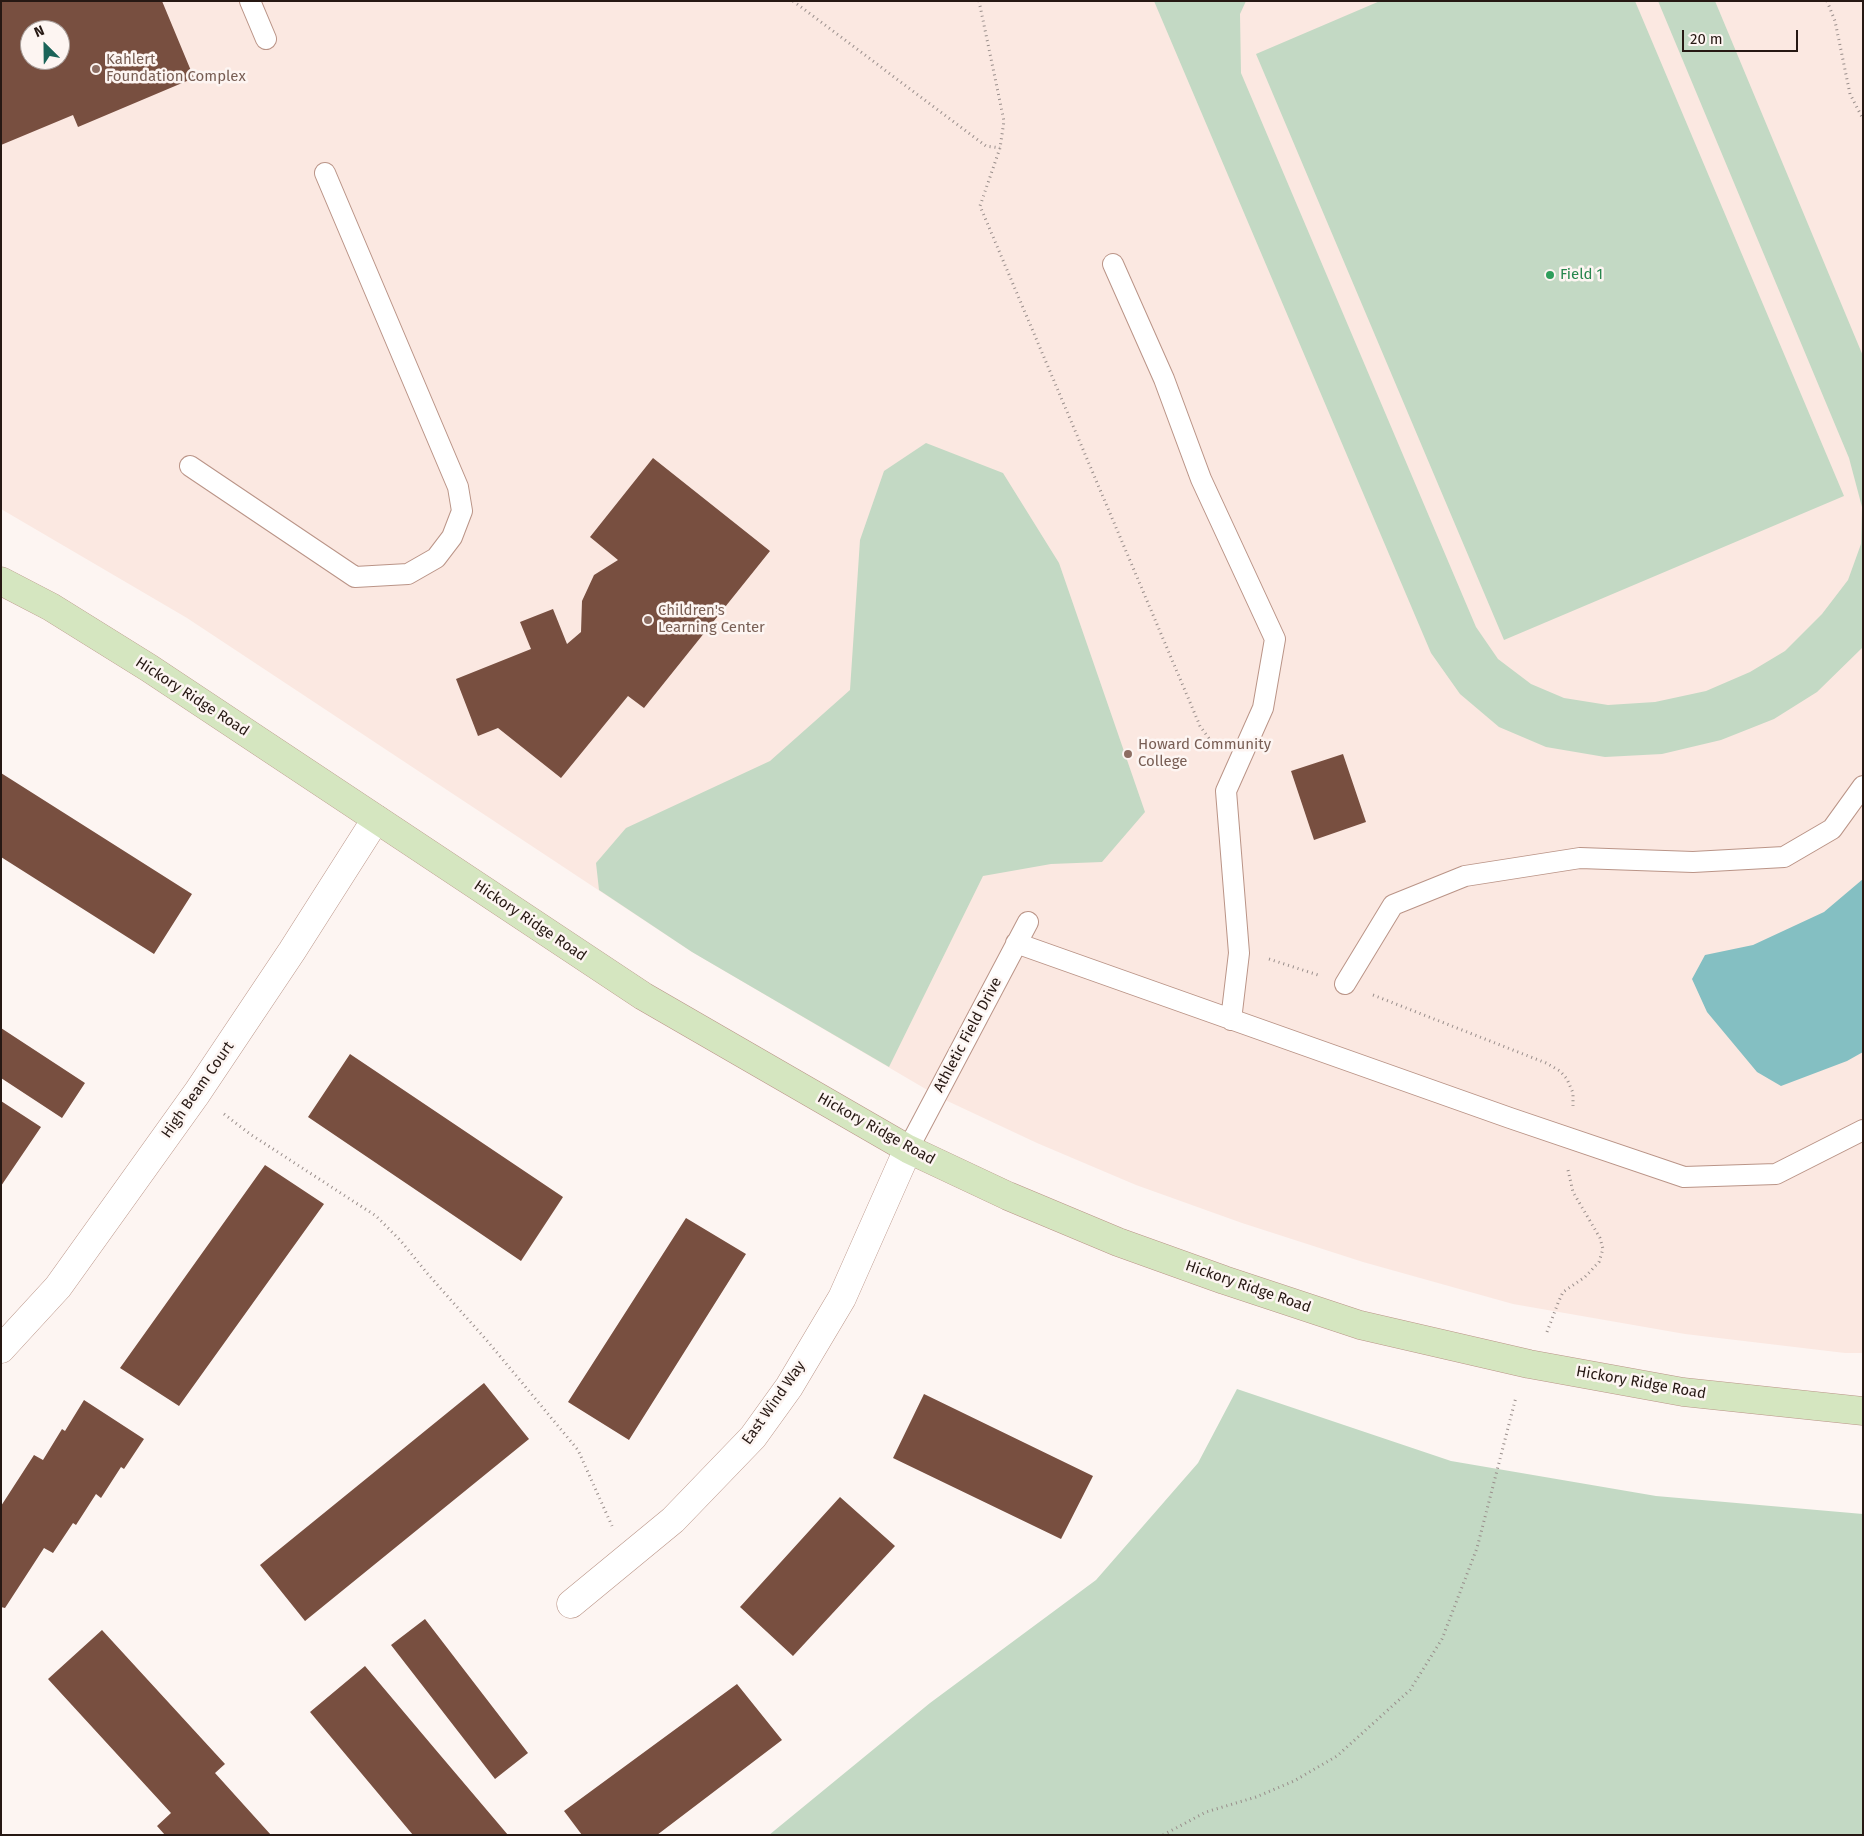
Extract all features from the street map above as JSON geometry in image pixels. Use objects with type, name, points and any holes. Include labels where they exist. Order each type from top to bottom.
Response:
[{"type":"street","name":"Hickory Ridge Road","points":[[1,581],[52,607],[149,668],[643,996],[908,1149],[1008,1196],[1118,1242],[1224,1280],[1360,1324],[1529,1364],[1683,1392],[1863,1411]]},
{"type":"street","name":"High Beam Court","points":[[1,1349],[58,1287],[197,1093],[292,951],[376,819]]},
{"type":"street","name":"East Wind Way","points":[[571,1604],[673,1520],[714,1480],[753,1437],[789,1387],[842,1298],[908,1149]]},
{"type":"lane","points":[[250,1],[266,39]]},
{"type":"lane","points":[[190,466],[355,576],[408,574],[436,558],[452,537],[462,511],[458,487],[325,173]]},
{"type":"lane","points":[[1113,264],[1164,378],[1201,479],[1275,639],[1264,708],[1226,791],[1239,953],[1231,1020]]},
{"type":"lane","points":[[1345,984],[1393,905],[1465,876],[1580,858],[1693,862],[1784,857],[1832,829],[1863,786]]},
{"type":"lane","name":"Athletic Field Drive","points":[[908,1149],[1028,922]]},
{"type":"lane","points":[[1016,943],[1569,1139],[1684,1177],[1776,1174],[1863,1130]]},
{"type":"path","points":[[793,1],[986,146],[1000,148]]},
{"type":"path","points":[[979,1],[1004,121],[1000,148],[980,206],[1200,726],[1217,750]]},
{"type":"path","points":[[1827,1],[1835,21],[1850,94],[1863,119]]},
{"type":"path","points":[[1264,954],[1271,960],[1345,984],[1546,1063],[1560,1071],[1567,1079],[1573,1093],[1568,1168],[1573,1192],[1600,1238],[1603,1249],[1599,1262],[1585,1277],[1564,1292],[1558,1303]]},
{"type":"path","points":[[197,1093],[250,1134],[376,1216],[400,1240],[578,1450],[627,1559]]},
{"type":"path","points":[[1163,1835],[1206,1812],[1256,1797],[1294,1781],[1337,1756],[1410,1690],[1442,1638],[1477,1548],[1511,1422]]},
{"type":"shaded area","name":"Howard Community College","points":[[1,1],[1863,1],[1863,1353],[1845,1353],[1685,1334],[1513,1304],[1363,1262],[1242,1223],[1136,1185],[1037,1143],[941,1098],[692,952],[187,618],[1,509]]},
{"type":"green space","points":[[1154,1],[1246,1],[1240,14],[1241,73],[1476,627],[1498,659],[1531,684],[1564,698],[1608,705],[1655,702],[1706,691],[1750,672],[1785,651],[1822,614],[1848,580],[1861,544],[1862,507],[1849,458],[1658,1],[1715,1],[1863,356],[1862,648],[1817,692],[1774,719],[1721,740],[1662,754],[1605,757],[1546,747],[1499,727],[1460,694],[1431,653]]},
{"type":"green space","name":"Field 1","points":[[1380,1],[1635,1],[1844,496],[1504,640],[1256,54]]},
{"type":"green space","points":[[926,443],[1003,473],[1059,563],[1145,812],[1102,862],[1051,864],[983,876],[889,1067],[692,952],[599,890],[596,863],[626,828],[770,761],[850,690],[860,540],[884,471]]},
{"type":"green space","points":[[1237,1389],[1451,1461],[1656,1496],[1863,1514],[1863,1835],[769,1835],[930,1703],[1096,1580],[1198,1463]]},
{"type":"water","points":[[1863,879],[1863,1052],[1847,1061],[1781,1086],[1757,1072],[1707,1012],[1692,979],[1705,955],[1753,945],[1824,912]]},
{"type":"building","name":"Kahlert Foundation Complex","points":[[1,1],[162,1],[194,78],[78,127],[73,115],[1,145]]},
{"type":"building","name":"Children's Learning Center","points":[[653,458],[770,551],[644,708],[628,696],[561,778],[498,728],[478,736],[456,679],[531,649],[520,622],[553,609],[567,644],[581,632],[582,601],[594,575],[618,560],[590,537]]},
{"type":"building","points":[[1343,754],[1366,822],[1314,840],[1291,771]]},
{"type":"building","points":[[1,773],[192,894],[154,954],[1,857]]},
{"type":"building","points":[[1,1028],[85,1083],[62,1118],[1,1078]]},
{"type":"building","points":[[350,1054],[563,1197],[521,1261],[308,1117]]},
{"type":"building","points":[[1,1101],[41,1127],[1,1186]]},
{"type":"building","points":[[265,1165],[324,1204],[179,1406],[120,1368]]},
{"type":"building","points":[[686,1218],[746,1254],[629,1440],[568,1402]]},
{"type":"building","points":[[484,1383],[529,1439],[305,1621],[260,1565]]},
{"type":"building","points":[[924,1394],[1093,1476],[1061,1539],[893,1458]]},
{"type":"building","points":[[84,1400],[144,1439],[124,1469],[121,1467],[101,1498],[96,1494],[76,1525],[73,1523],[53,1553],[44,1548],[5,1608],[1,1607],[1,1506],[34,1455],[43,1460],[62,1429],[65,1431]]},
{"type":"building","points":[[840,1497],[895,1546],[793,1656],[740,1607]]},
{"type":"building","points":[[425,1619],[528,1753],[495,1779],[391,1645]]},
{"type":"building","points":[[102,1630],[225,1764],[215,1773],[271,1835],[165,1835],[157,1826],[171,1813],[48,1679]]},
{"type":"building","points":[[365,1666],[508,1835],[413,1835],[310,1712]]},
{"type":"building","points":[[737,1684],[782,1740],[657,1835],[582,1835],[564,1811]]},
{"type":"place","name":"Kahlert Foundation Complex","points":[[96,69]]},
{"type":"place","name":"Field 1","points":[[1550,275]]},
{"type":"place","name":"Children's Learning Center","points":[[648,620]]},
{"type":"place","name":"Howard Community College","points":[[1128,754]]}]
